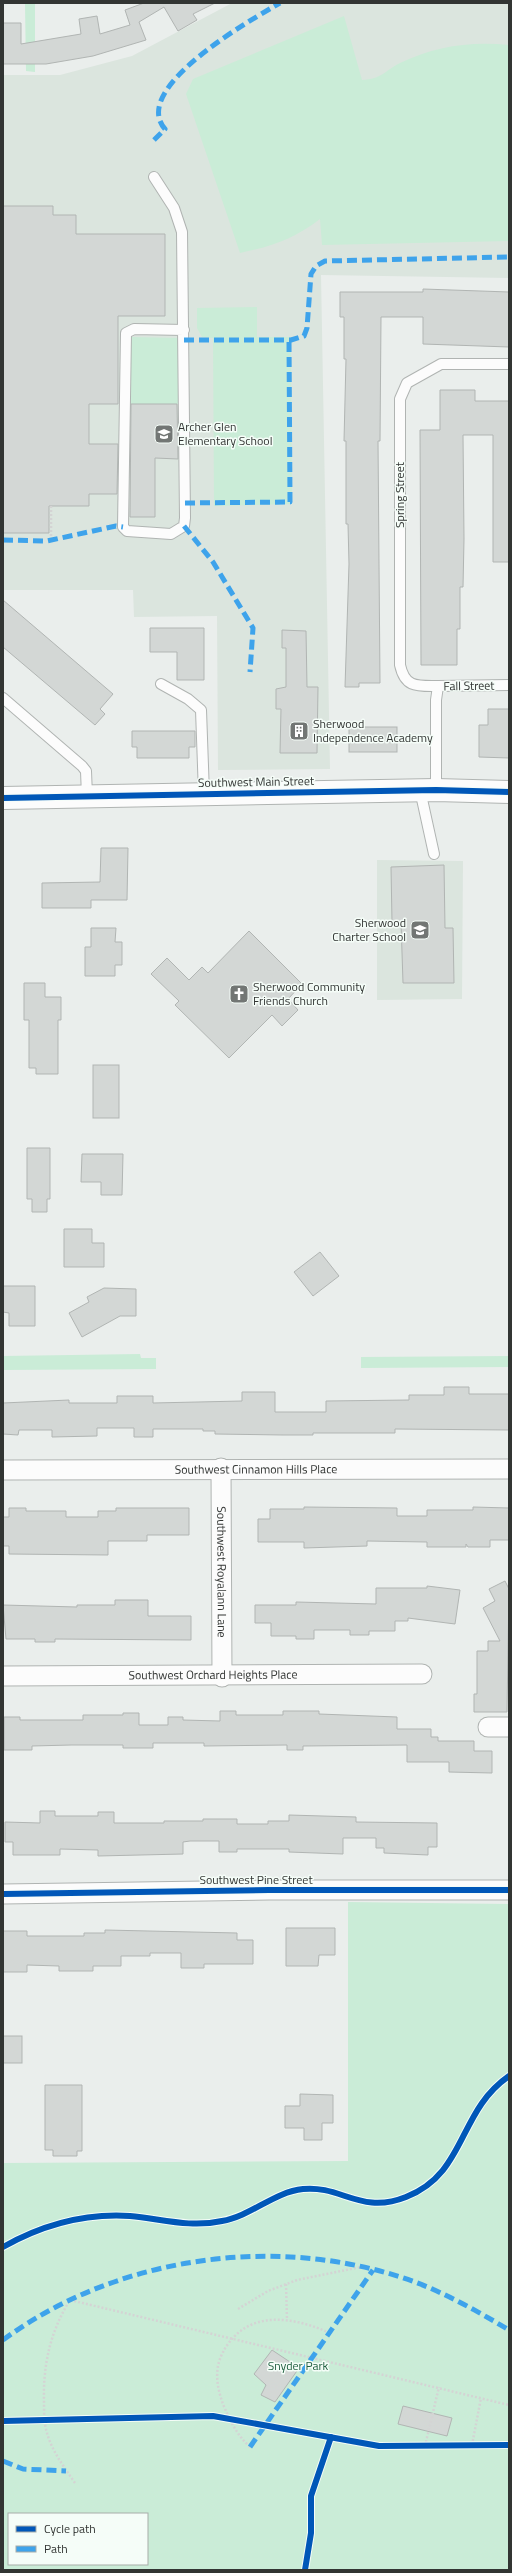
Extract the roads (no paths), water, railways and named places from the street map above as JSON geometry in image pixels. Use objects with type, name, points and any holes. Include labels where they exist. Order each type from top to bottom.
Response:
[{"type":"street","name":"Southwest Main Street","points":[[3,798],[428,790],[509,792]]},
{"type":"street","name":"Southwest Royalann Lane","points":[[221,1468],[222,1676]]},
{"type":"street","name":"Southwest Cinnamon Hills Place","points":[[3,1470],[509,1468]]},
{"type":"street","name":"Southwest Orchard Heights Place","points":[[3,1676],[422,1674]]},
{"type":"street","points":[[488,1727],[509,1727]]},
{"type":"street","name":"Southwest Pine Street","points":[[3,1894],[269,1890],[509,1890]]},
{"type":"lane","points":[[154,177],[174,208],[182,232],[184,330],[184,526],[171,534],[127,531],[123,527],[126,333],[134,329],[184,330]]},
{"type":"lane","name":"Spring Street","points":[[438,686],[421,686],[409,683],[403,676],[400,665],[400,399],[407,383],[441,364],[509,364]]},
{"type":"lane","points":[[161,684],[188,699],[201,710],[204,794]]},
{"type":"lane","name":"Fall Street","points":[[434,854],[428,790],[438,686],[509,685]]},
{"type":"lane","points":[[3,698],[82,766],[86,771],[87,796]]},
{"type":"place","name":"Archer Glen Elementary School","points":[[164,434]]},
{"type":"place","name":"Sherwood Independence Academy","points":[[299,731]]},
{"type":"place","name":"Sherwood Charter School","points":[[420,930]]},
{"type":"place","name":"Sherwood Community Friends Church","points":[[239,994]]},
{"type":"park label","name":"Snyder Park","points":[[298,2366]]}]
